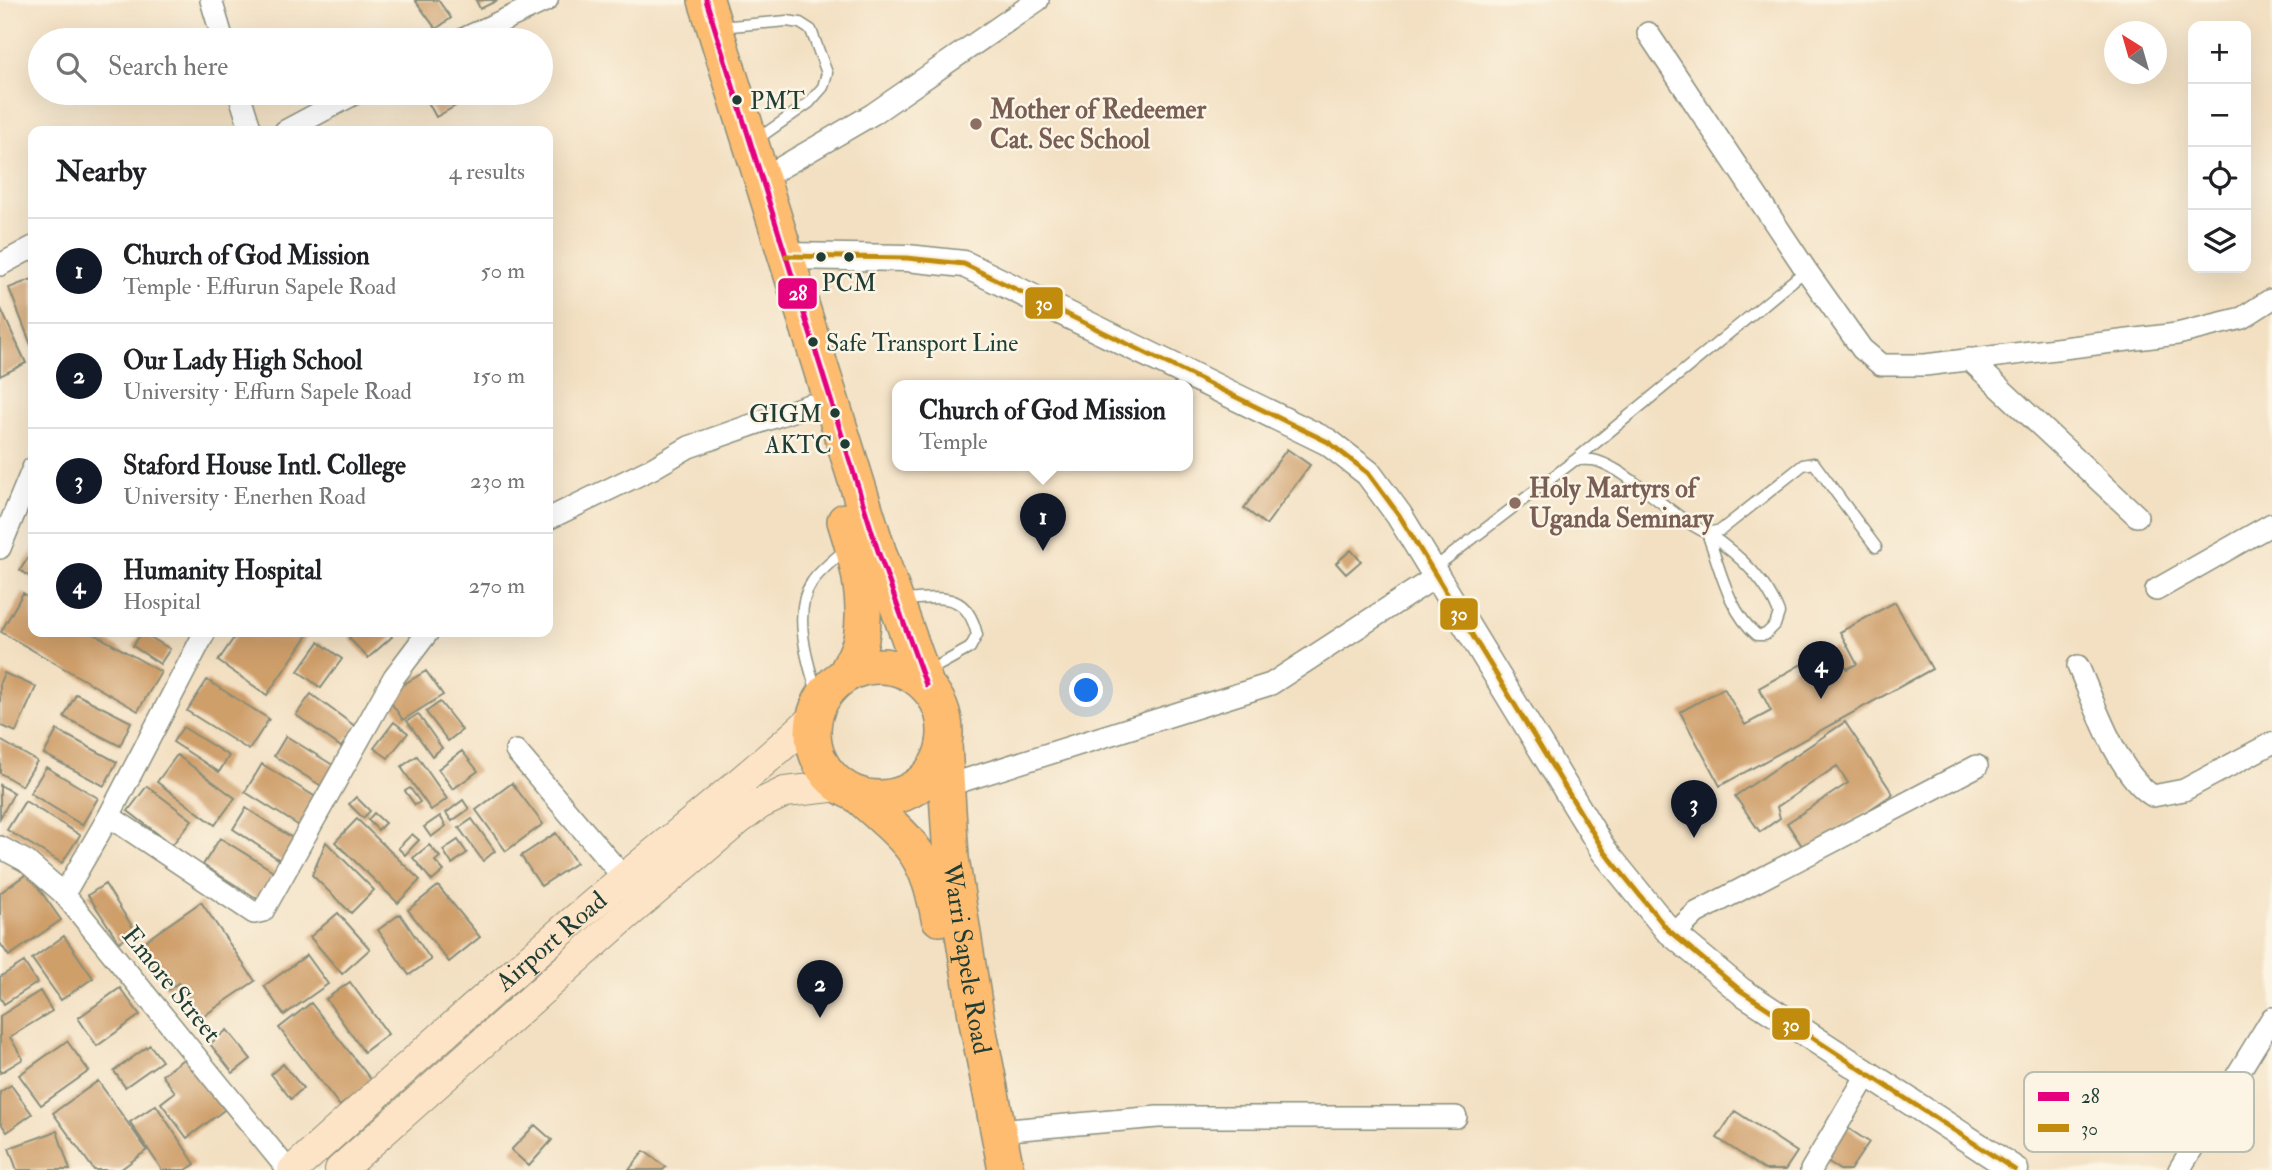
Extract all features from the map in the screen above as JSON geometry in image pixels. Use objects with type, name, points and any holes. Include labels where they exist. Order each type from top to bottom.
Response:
[{"type":"highway","points":[[682,0],[852,543],[862,583],[861,641],[846,674],[817,709],[812,737],[816,756],[826,773],[917,850],[933,885],[986,1170]]},
{"type":"highway","points":[[710,14],[896,600],[925,679],[939,702],[945,723],[944,745],[936,766],[922,783],[903,794],[881,799],[849,791]]},
{"type":"highway","points":[[846,674],[866,666],[888,666],[925,679]]},
{"type":"highway","name":"Warri Sapele Road","points":[[944,745],[951,858],[977,1022],[1006,1170]]},
{"type":"main road","name":"Airport Road","points":[[293,1170],[538,952],[755,772],[817,709]]},
{"type":"main road","name":"Airport Road","points":[[340,1170],[558,976],[760,804],[785,792],[849,791]]},
{"type":"main road","points":[[538,952],[558,976]]},
{"type":"street","points":[[211,0],[219,28]]},
{"type":"street","points":[[487,28],[547,0]]},
{"type":"street","points":[[763,178],[873,114],[1038,0]]},
{"type":"street","points":[[1648,33],[1806,270],[1862,349],[1881,365],[1969,359],[2177,334],[2242,318],[2270,300]]},
{"type":"street","points":[[243,105],[249,126]]},
{"type":"street","points":[[294,126],[334,105]]},
{"type":"street","points":[[0,265],[28,250]]},
{"type":"street","points":[[786,256],[907,258],[964,264],[1328,442],[1368,473],[1435,572],[1604,851],[1674,934],[1741,991],[2015,1170]]},
{"type":"street","points":[[1969,359],[2137,516]]},
{"type":"street","points":[[553,517],[631,480],[689,447],[809,405]]},
{"type":"street","points":[[0,548],[28,480]]},
{"type":"street","points":[[2156,590],[2272,524]]},
{"type":"street","points":[[946,786],[1271,684],[1435,572]]},
{"type":"street","points":[[64,894],[109,816],[202,637]]},
{"type":"street","points":[[109,816],[254,914],[264,911],[394,677],[424,637]]},
{"type":"street","points":[[2078,666],[2105,727],[2137,786],[2153,796],[2184,790],[2272,744]]},
{"type":"street","points":[[516,751],[624,878]]},
{"type":"street","points":[[1674,934],[1696,913],[1976,765]]},
{"type":"street","name":"Emore Street","points":[[0,846],[26,861],[64,894],[288,1170]]},
{"type":"street","points":[[2239,1072],[2272,1018]]},
{"type":"street","points":[[1811,1170],[1867,1075]]},
{"type":"street","points":[[999,1131],[1158,1117],[1456,1117]]},
{"type":"street","points":[[2179,1170],[2190,1152]]},
{"type":"lane","points":[[710,14],[800,23],[811,30],[827,73],[823,87],[809,103],[751,144]]},
{"type":"lane","points":[[1435,572],[1806,270]]},
{"type":"lane","points":[[1575,460],[1597,461],[1621,474],[1666,509],[1707,533],[1732,550],[1774,600],[1779,613],[1775,625],[1766,635],[1757,635],[1746,627],[1734,608],[1707,533]]},
{"type":"lane","points":[[1707,533],[1721,530],[1803,465],[1814,463],[1876,547]]},
{"type":"lane","points":[[817,709],[809,670],[803,603],[811,583],[852,543]]},
{"type":"lane","points":[[896,600],[946,598],[968,609],[974,621],[977,635],[970,648],[925,679]]},
{"type":"building","points":[[415,0],[438,0],[451,18],[435,28]]},
{"type":"building","points":[[476,0],[498,0],[480,9]]},
{"type":"building","points":[[430,105],[457,105],[436,117]]},
{"type":"building","points":[[28,281],[28,337],[9,288]]},
{"type":"building","points":[[0,307],[26,363],[0,376]]},
{"type":"building","points":[[1287,449],[1310,465],[1266,525],[1244,508]]},
{"type":"building","points":[[1351,550],[1361,561],[1346,574],[1336,563]]},
{"type":"building","points":[[28,558],[28,576],[20,570]]},
{"type":"building","points":[[23,593],[28,596],[28,637],[100,637],[161,672],[138,711],[1,632]]},
{"type":"building","points":[[1895,602],[1932,669],[1720,786],[1680,712],[1724,688],[1745,725],[1771,711],[1759,688],[1834,646],[1847,669],[1857,664],[1840,632]]},
{"type":"building","points":[[139,637],[150,637],[170,649],[160,664],[133,646]]},
{"type":"building","points":[[235,637],[307,637],[267,695],[218,661]]},
{"type":"building","points":[[350,637],[392,637],[368,658]]},
{"type":"building","points":[[319,642],[342,659],[321,688],[298,671]]},
{"type":"building","points":[[426,671],[443,695],[403,720],[386,695]]},
{"type":"building","points":[[4,673],[36,687],[16,732],[0,725],[0,682]]},
{"type":"building","points":[[207,680],[269,719],[249,750],[187,711]]},
{"type":"building","points":[[76,694],[131,722],[120,746],[64,717]]},
{"type":"building","points":[[311,694],[356,727],[341,747],[296,715]]},
{"type":"building","points":[[440,702],[462,730],[448,741],[426,712]]},
{"type":"building","points":[[418,714],[442,748],[432,756],[407,721]]},
{"type":"building","points":[[394,722],[408,733],[388,758],[374,748]]},
{"type":"building","points":[[1845,722],[1893,794],[1806,852],[1787,823],[1848,783],[1837,766],[1777,807],[1780,818],[1760,832],[1735,796]]},
{"type":"building","points":[[183,727],[229,756],[219,772],[173,742]]},
{"type":"building","points":[[57,730],[117,762],[104,786],[44,754]]},
{"type":"building","points":[[286,736],[336,767],[323,787],[274,756]]},
{"type":"building","points":[[0,740],[37,761],[22,786],[0,773]]},
{"type":"building","points":[[462,751],[478,771],[453,789],[438,769]]},
{"type":"building","points":[[177,755],[235,798],[215,825],[157,782]]},
{"type":"building","points":[[417,756],[447,799],[431,810],[401,767]]},
{"type":"building","points":[[262,764],[319,799],[301,827],[245,792]]},
{"type":"building","points":[[46,767],[98,798],[82,825],[30,793]]},
{"type":"building","points":[[512,783],[543,824],[506,851],[476,810]]},
{"type":"building","points":[[0,785],[14,793],[0,818]]},
{"type":"building","points":[[147,786],[192,820],[172,845],[128,811]]},
{"type":"building","points":[[410,788],[420,802],[415,805],[405,791]]},
{"type":"building","points":[[356,797],[370,811],[363,818],[349,804]]},
{"type":"building","points":[[463,800],[469,809],[452,821],[446,813]]},
{"type":"building","points":[[25,801],[80,835],[62,863],[7,830]]},
{"type":"building","points":[[246,808],[297,841],[283,862],[233,829]]},
{"type":"building","points":[[374,813],[385,823],[378,830],[368,820]]},
{"type":"building","points":[[440,816],[446,826],[431,837],[424,827]]},
{"type":"building","points":[[357,819],[420,880],[398,903],[335,842]]},
{"type":"building","points":[[472,819],[495,851],[483,861],[459,828]]},
{"type":"building","points":[[556,833],[576,863],[541,886],[521,856]]},
{"type":"building","points":[[412,834],[419,840],[405,855],[398,848]]},
{"type":"building","points":[[220,838],[275,872],[258,899],[203,865]]},
{"type":"building","points":[[458,840],[467,853],[452,864],[443,850]]},
{"type":"building","points":[[326,842],[374,890],[351,913],[312,875]]},
{"type":"building","points":[[429,845],[440,857],[435,861],[444,871],[432,881],[413,858]]},
{"type":"building","points":[[28,873],[61,920],[9,956],[0,943],[0,893]]},
{"type":"building","points":[[105,884],[135,931],[119,942],[88,895]]},
{"type":"building","points":[[438,886],[480,937],[449,962],[408,910]]},
{"type":"building","points":[[201,902],[255,981],[202,1017],[178,983],[168,990],[138,946]]},
{"type":"building","points":[[338,913],[370,949],[342,974],[310,937]]},
{"type":"building","points":[[400,914],[431,960],[409,975],[378,930]]},
{"type":"building","points":[[64,936],[93,978],[61,1000],[32,959]]},
{"type":"building","points":[[307,955],[328,984],[284,1015],[264,986]]},
{"type":"building","points":[[24,962],[37,983],[4,1004],[0,997],[0,977]]},
{"type":"building","points":[[350,982],[388,1034],[364,1052],[326,999]]},
{"type":"building","points":[[120,988],[140,1015],[97,1046],[78,1018]]},
{"type":"building","points":[[40,991],[52,1011],[10,1037],[23,1059],[0,1073],[0,1016]]},
{"type":"building","points":[[311,1003],[372,1081],[340,1106],[279,1028]]},
{"type":"building","points":[[227,1030],[251,1059],[233,1073],[210,1044]]},
{"type":"building","points":[[67,1041],[89,1071],[41,1105],[19,1075]]},
{"type":"building","points":[[150,1045],[162,1061],[125,1087],[114,1071]]},
{"type":"building","points":[[189,1055],[228,1107],[187,1138],[161,1103],[175,1092],[162,1075]]},
{"type":"building","points":[[283,1064],[303,1088],[291,1099],[271,1074]]},
{"type":"building","points":[[98,1081],[147,1150],[120,1170],[94,1170],[53,1113]]},
{"type":"building","points":[[11,1085],[32,1114],[7,1132],[0,1122],[0,1092]]},
{"type":"building","points":[[156,1105],[195,1164],[186,1170],[162,1170],[130,1122]]},
{"type":"building","points":[[1735,1111],[1797,1152],[1785,1170],[1765,1170],[1717,1138]]},
{"type":"building","points":[[535,1125],[552,1140],[529,1166],[511,1150]]},
{"type":"building","points":[[1846,1127],[1869,1142],[1850,1170],[1840,1170],[1824,1160]]},
{"type":"building","points":[[57,1131],[70,1170],[17,1170],[9,1148]]},
{"type":"building","points":[[644,1151],[666,1167],[663,1170],[629,1170]]},
{"type":"transit line","name":"28","points":[[706,0],[878,551],[926,685]]},
{"type":"transit line","name":"30","points":[[786,256],[907,258],[964,264],[1328,442],[1368,473],[1399,515],[1604,851],[1667,929],[1741,991],[2015,1170]]},
{"type":"place","name":"PMT","points":[[737,100]]},
{"type":"place","name":"Mother of Redeemer Cat. Sec School","points":[[976,124]]},
{"type":"place","name":"PCM","points":[[849,257]]},
{"type":"place","name":"Safe Transport Line","points":[[813,342]]},
{"type":"place","name":"GIGM","points":[[835,413]]},
{"type":"place","name":"AKTC","points":[[845,444]]},
{"type":"place","name":"Holy Martyrs of Uganda Seminary","points":[[1515,503]]},
{"type":"place","name":"Church of God Mission","points":[[1043,551]]},
{"type":"place","name":"Humanity Hospital","points":[[1821,699]]},
{"type":"place","name":"Staford House Intl. College","points":[[1694,838]]},
{"type":"place","name":"Our Lady High School","points":[[820,1018]]}]
